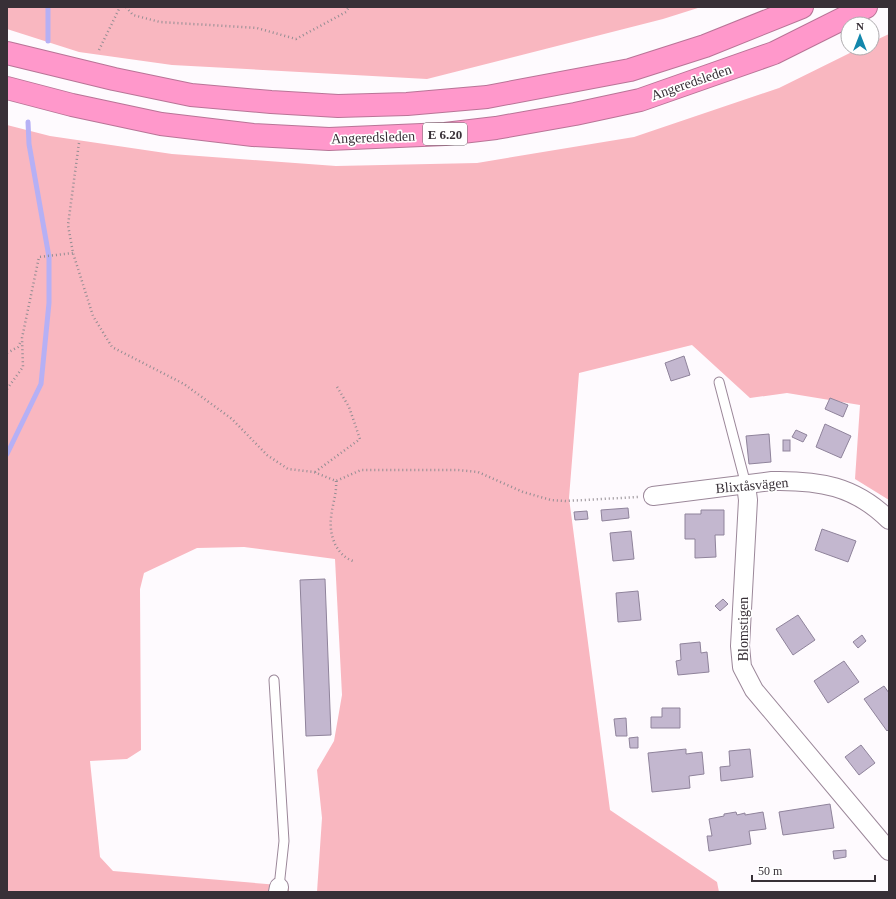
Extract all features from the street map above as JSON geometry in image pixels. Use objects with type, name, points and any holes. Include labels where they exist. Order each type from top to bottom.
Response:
[{"type":"highway","name":"E 6.20","points":[[7,53],[114,79],[191,94],[271,102],[338,106],[407,104],[487,97],[630,70],[705,46],[802,7]]},
{"type":"highway","name":"Angeredsleden","points":[[7,88],[72,105],[161,124],[253,135],[329,139],[445,134],[496,128],[575,114],[640,100],[774,53],[866,7]]},
{"type":"street","name":"Blixtåsvägen","points":[[653,496],[791,481],[826,485],[848,491],[863,498],[889,520]]},
{"type":"street","name":"Blomstigen","points":[[746,485],[748,500],[740,646],[742,667],[754,690],[889,851]]},
{"type":"lane","name":"Blomstigen","points":[[719,382],[746,485]]},
{"type":"lane","points":[[274,680],[284,841],[279,889]]},
{"type":"path","points":[[99,50],[120,7]]},
{"type":"path","points":[[126,7],[133,15],[160,22],[257,28],[296,39],[346,12],[348,7]]},
{"type":"path","points":[[79,143],[68,225],[73,253],[93,316],[112,347],[184,384],[232,419],[267,455],[288,469],[314,472],[336,481],[361,470],[458,470],[478,472],[522,492],[551,500],[566,501],[653,496]]},
{"type":"path","points":[[7,353],[18,348],[22,338],[39,257],[73,253]]},
{"type":"path","points":[[7,389],[23,367],[22,338]]},
{"type":"path","points":[[314,472],[360,439],[349,407],[336,385]]},
{"type":"path","points":[[336,481],[331,518],[333,536],[336,549],[343,556],[353,561]]},
{"type":"shaded area","points":[[7,7],[701,7],[663,19],[427,79],[172,65],[79,52],[7,29]]},
{"type":"shaded area","points":[[889,34],[889,500],[855,479],[860,405],[787,393],[750,398],[692,345],[579,373],[569,498],[610,810],[717,882],[719,892],[317,892],[322,818],[317,770],[334,741],[342,695],[335,559],[244,547],[197,548],[144,573],[140,589],[141,750],[127,759],[90,761],[100,857],[113,871],[279,885],[289,887],[289,892],[7,892],[7,125],[50,136],[172,154],[336,166],[477,163],[634,137],[779,88],[844,56],[880,56],[880,38]]},
{"type":"building","points":[[684,356],[690,375],[671,381],[665,363]]},
{"type":"building","points":[[830,398],[848,405],[843,417],[825,409]]},
{"type":"building","points":[[825,424],[851,436],[841,458],[816,447]]},
{"type":"building","points":[[796,430],[807,435],[803,442],[792,437]]},
{"type":"building","points":[[769,434],[771,462],[749,464],[746,436]]},
{"type":"building","points":[[783,440],[790,440],[790,451],[783,451]]},
{"type":"building","points":[[628,508],[629,518],[602,521],[601,510]]},
{"type":"building","points":[[701,510],[724,510],[724,535],[715,535],[716,557],[695,558],[695,539],[685,539],[685,514],[701,514]]},
{"type":"building","points":[[587,511],[588,519],[575,520],[574,512]]},
{"type":"building","points":[[822,529],[856,541],[848,562],[815,550]]},
{"type":"building","points":[[631,531],[634,559],[613,561],[610,533]]},
{"type":"building","points":[[325,579],[331,735],[306,736],[300,580]]},
{"type":"building","points":[[638,591],[641,620],[618,622],[616,593]]},
{"type":"building","points":[[723,599],[728,604],[720,611],[715,606]]},
{"type":"building","points":[[798,615],[815,640],[793,655],[776,629]]},
{"type":"building","points":[[862,635],[866,641],[858,648],[853,642]]},
{"type":"building","points":[[700,642],[701,653],[707,652],[709,672],[678,675],[676,661],[681,660],[680,644]]},
{"type":"building","points":[[844,661],[859,682],[828,703],[814,681]]},
{"type":"building","points":[[884,686],[889,693],[889,729],[887,731],[864,699]]},
{"type":"building","points":[[662,708],[680,708],[680,728],[651,728],[651,717],[662,717]]},
{"type":"building","points":[[626,718],[627,736],[616,736],[614,719]]},
{"type":"building","points":[[638,737],[638,748],[630,748],[629,738]]},
{"type":"building","points":[[861,745],[875,763],[859,775],[845,757]]},
{"type":"building","points":[[686,749],[686,754],[702,752],[704,774],[689,776],[690,788],[652,792],[648,753]]},
{"type":"building","points":[[750,749],[753,777],[721,781],[720,767],[730,766],[729,751]]},
{"type":"building","points":[[830,804],[834,828],[783,835],[779,812]]},
{"type":"building","points":[[736,812],[737,815],[745,813],[745,815],[763,812],[766,829],[749,831],[751,844],[709,851],[707,836],[712,836],[709,819]]},
{"type":"building","points":[[846,850],[846,857],[834,859],[833,851]]},
{"type":"waterway","points":[[48,7],[48,41]]},
{"type":"waterway","points":[[7,454],[41,384],[49,303],[49,257],[29,144],[28,122]]}]
